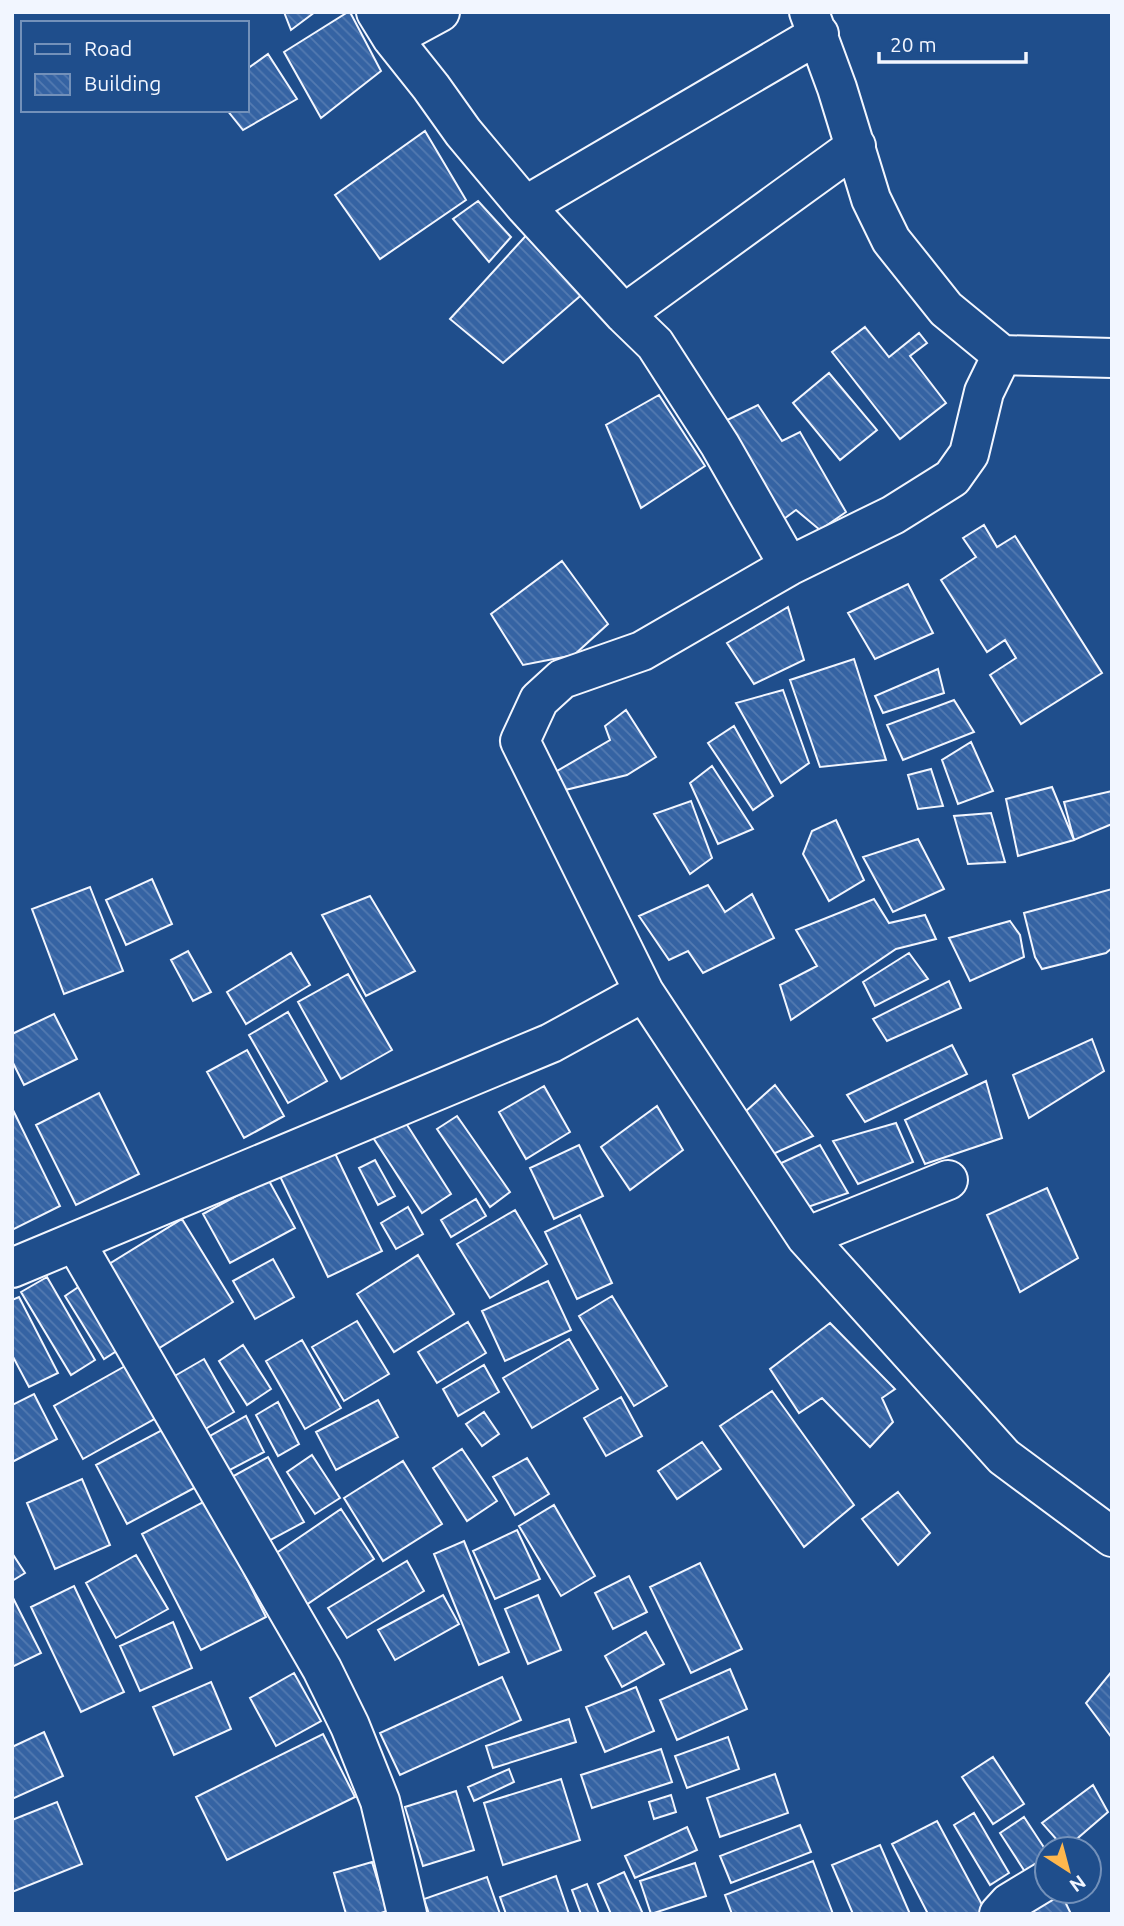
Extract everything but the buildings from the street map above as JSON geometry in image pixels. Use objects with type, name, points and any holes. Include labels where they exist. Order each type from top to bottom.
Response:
[{"type":"street","points":[[440,12],[384,25],[463,132],[525,206],[655,344],[720,445],[789,565]]},
{"type":"street","points":[[525,206],[814,23],[872,199],[891,240],[946,309],[1002,355],[1112,358]]},
{"type":"street","points":[[624,314],[856,146]]},
{"type":"street","points":[[1002,355],[984,392],[969,454],[953,478],[893,515],[789,565],[642,651],[562,679],[539,700],[520,741],[644,992],[806,1237],[1004,1457],[1112,1537]]},
{"type":"street","points":[[12,1268],[551,1043],[644,992]]},
{"type":"street","points":[[806,1237],[948,1180]]},
{"type":"street","points":[[75,1242],[323,1669],[350,1726],[380,1801],[407,1914]]},
{"type":"street","points":[[999,1914],[1009,1903],[1033,1888]]}]
